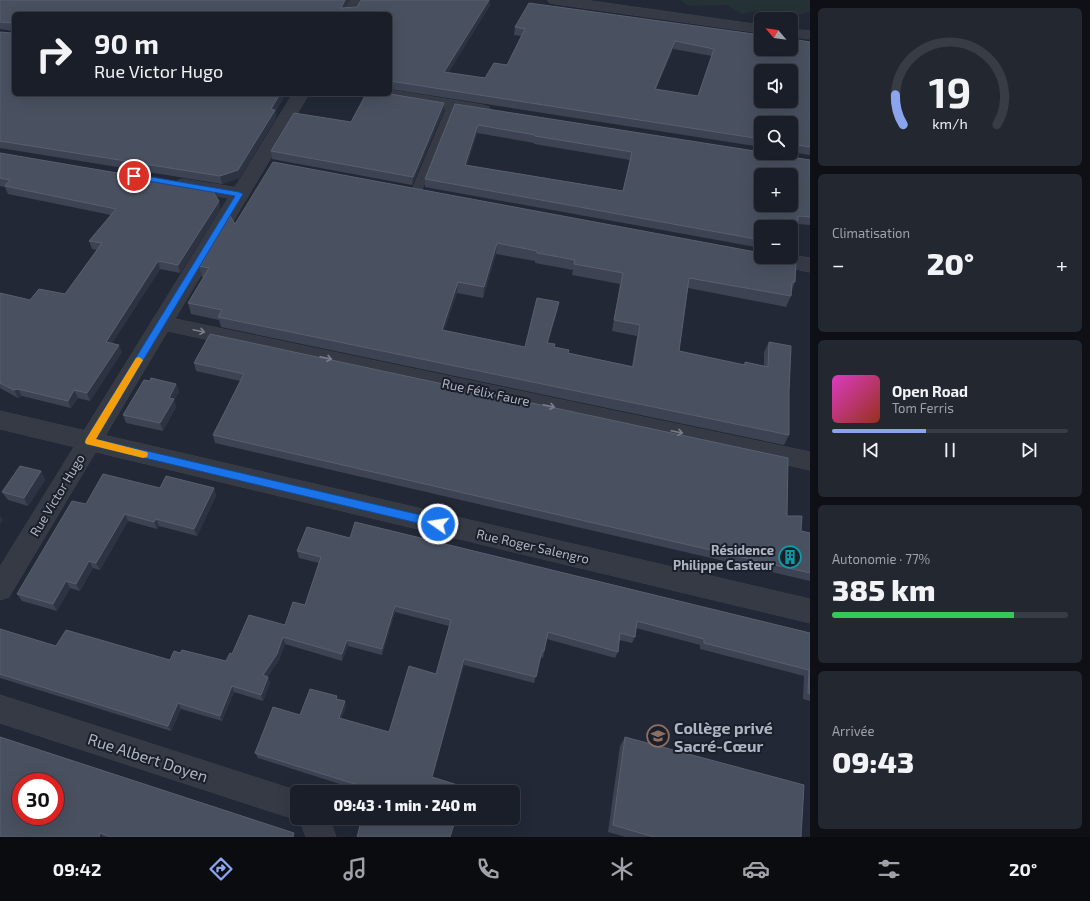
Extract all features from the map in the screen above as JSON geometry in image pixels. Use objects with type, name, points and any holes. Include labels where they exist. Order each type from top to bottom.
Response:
[{"type":"street","points":[[350,12],[358,0]]},
{"type":"street","points":[[555,0],[754,28]]},
{"type":"street","points":[[798,34],[810,36]]},
{"type":"street","name":"Rue Victor Hugo","points":[[0,589],[239,194],[266,165],[300,96]]},
{"type":"street","points":[[392,96],[499,112]]},
{"type":"street","points":[[169,182],[239,194]]},
{"type":"street","points":[[798,263],[810,265]]},
{"type":"street","name":"Rue Félix Faure","points":[[161,323],[810,461]]},
{"type":"street","name":"Rue Roger Salengro","points":[[0,420],[810,611]]},
{"type":"street","name":"Rue Albert Doyen","points":[[0,709],[290,803]]},
{"type":"lane","points":[[416,192],[452,105]]},
{"type":"shaded area","points":[[680,0],[810,0],[810,12],[798,15],[798,12],[766,12],[760,10],[742,14],[727,5],[688,6]]},
{"type":"building","points":[[0,0],[345,0],[341,8],[357,7],[361,0],[489,0],[444,72],[485,78],[494,63],[507,65],[525,29],[515,27],[529,3],[754,34],[754,56],[798,56],[798,40],[810,42],[810,147],[798,145],[798,116],[754,116],[754,138],[392,81],[392,12],[12,12],[12,23],[0,22]],"holes":[[[675,41],[714,49],[698,96],[655,89]]]},
{"type":"building","points":[[0,32],[12,33],[12,96],[279,96],[271,109],[275,110],[238,170],[220,176],[0,141]]},
{"type":"building","points":[[392,94],[444,103],[413,177],[271,151],[294,113],[351,122],[365,96],[392,96]]},
{"type":"building","points":[[455,104],[754,151],[754,160],[798,160],[798,158],[810,160],[810,217],[798,216],[798,220],[754,220],[754,239],[425,179]],"holes":[[[478,125],[632,152],[623,191],[465,165]]]},
{"type":"building","points":[[0,153],[211,189],[219,201],[178,265],[158,261],[106,342],[119,345],[87,393],[74,390],[68,401],[18,389],[14,390],[0,383],[0,293],[30,300],[39,289],[65,294],[102,243],[89,241],[116,209],[5,186],[10,180],[0,178]]},
{"type":"building","points":[[273,162],[754,252],[754,264],[796,264],[795,282],[792,282],[791,296],[689,278],[679,351],[745,365],[745,362],[768,367],[769,342],[791,346],[789,435],[218,317],[222,310],[188,303],[209,268],[199,266],[230,216],[235,224]],"holes":[[[497,243],[537,251],[537,253],[575,260],[574,264],[623,273],[614,320],[640,325],[633,367],[568,353],[569,350],[554,347],[555,344],[547,343],[559,302],[537,298],[525,347],[442,330],[458,282],[484,287]]]},
{"type":"building","points":[[210,334],[788,458],[787,516],[802,516],[801,531],[810,533],[810,573],[213,435],[244,374],[194,363]]},
{"type":"building","points":[[151,378],[176,384],[169,398],[174,399],[160,423],[123,415],[144,380],[150,381]]},
{"type":"building","points":[[20,466],[41,471],[24,498],[2,492]]},
{"type":"building","points":[[103,474],[160,488],[166,476],[214,488],[194,529],[156,519],[154,522],[125,514],[96,563],[89,561],[76,584],[66,581],[53,604],[17,594],[72,501],[86,504]]},
{"type":"building","points":[[355,522],[810,633],[810,694],[808,693],[809,670],[704,643],[704,639],[637,621],[635,637],[620,633],[618,652],[548,632],[536,677],[464,659],[432,777],[458,785],[358,785],[255,753],[273,707],[300,715],[310,689],[337,696],[336,699],[345,701],[339,718],[389,732],[409,666],[436,674],[451,620],[395,606],[382,649],[347,640],[342,654],[283,637],[277,654],[263,675],[268,677],[261,695],[232,686],[220,716],[178,703],[168,726],[0,674],[0,629],[56,646],[66,630],[170,660],[174,651],[180,653],[182,650],[226,661],[230,653],[232,654],[249,615],[285,625],[293,602],[305,605],[321,557],[297,551],[307,527],[350,538]]},
{"type":"building","points":[[0,737],[294,833],[293,837],[111,837],[100,833],[99,837],[0,837]]},
{"type":"building","points":[[625,737],[804,785],[801,837],[654,837],[613,825]]},
{"type":"building","points":[[360,825],[454,825],[450,837],[357,837]]},
{"type":"slow traffic","points":[[139,360],[90,442],[143,454]]},
{"type":"place","name":"Résidence Philippe Casteur","points":[[790,557]]},
{"type":"place","name":"Collège privé Sacré-Cœur","points":[[658,736]]},
{"type":"route","points":[[134,176],[239,194],[90,442],[438,524]]}]
